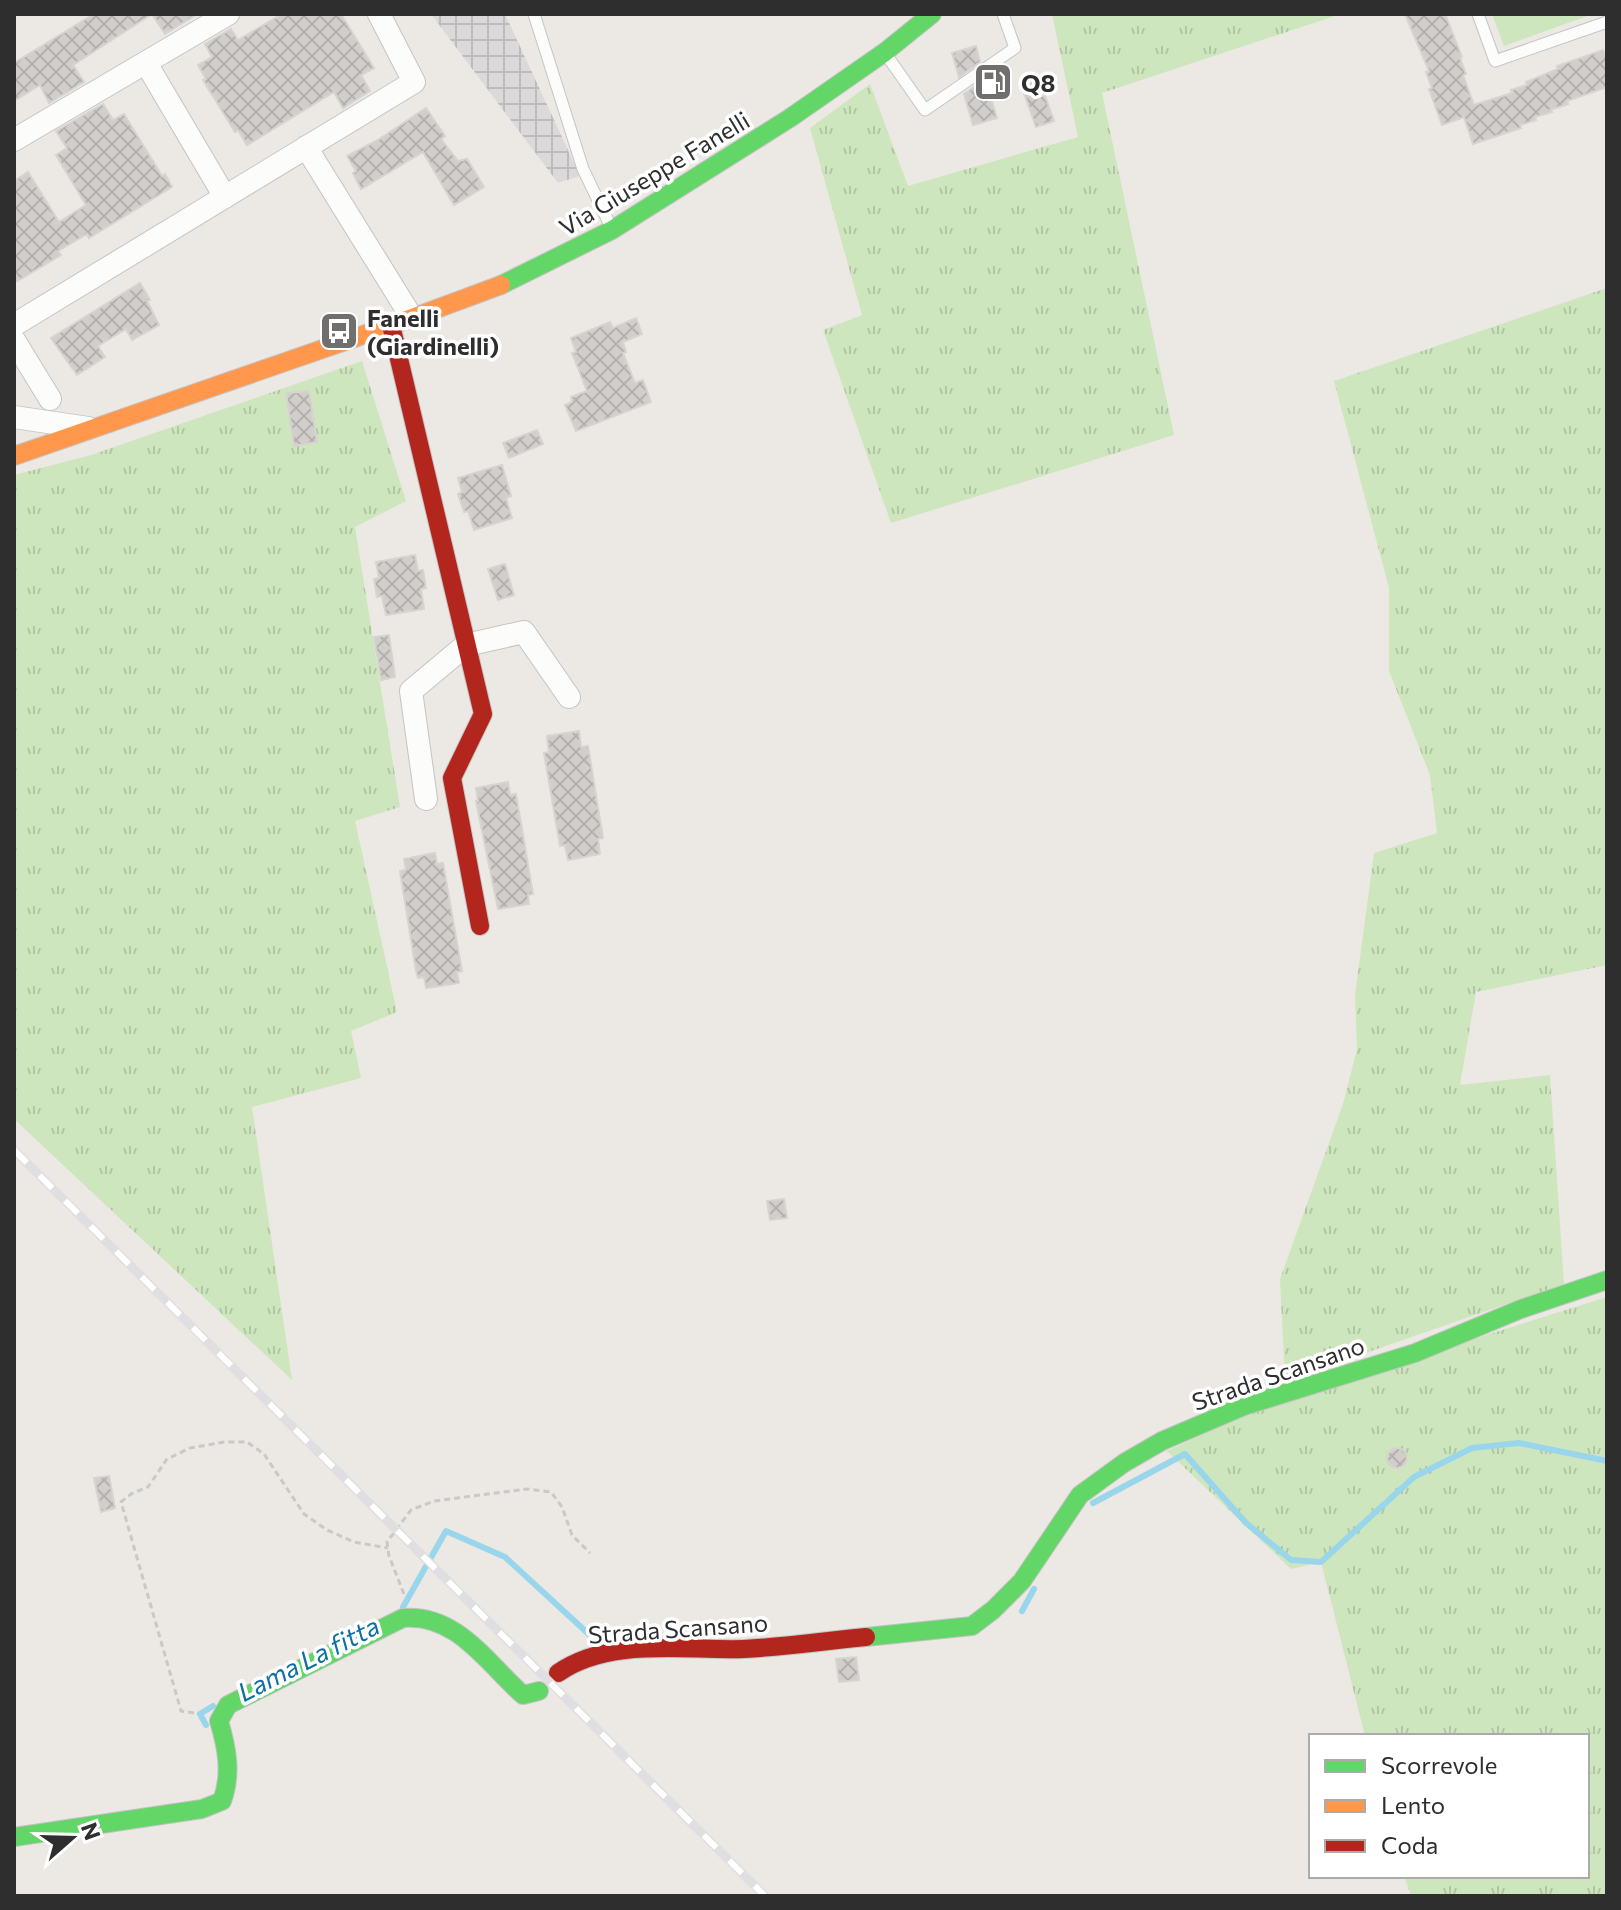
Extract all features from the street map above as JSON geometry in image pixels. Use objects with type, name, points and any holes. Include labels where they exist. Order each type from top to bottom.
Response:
[{"type":"street","points":[[14,140],[228,14]]},
{"type":"street","points":[[14,325],[414,82],[379,14]]},
{"type":"street","name":"Via Giuseppe Fanelli","points":[[14,456],[402,322],[520,276],[612,230],[790,118],[885,52],[932,14]]},
{"type":"street","points":[[146,63],[225,197]]},
{"type":"street","points":[[306,147],[402,322],[466,645],[483,714],[452,778],[480,926]]},
{"type":"street","points":[[14,340],[50,399]]},
{"type":"street","points":[[14,417],[93,429]]},
{"type":"street","points":[[426,799],[411,691],[466,645],[524,632],[569,697]]},
{"type":"street","name":"Strada Scansano","points":[[558,1673],[576,1659],[616,1653],[686,1648],[757,1648],[972,1626],[996,1611],[1047,1548],[1063,1516],[1085,1490],[1136,1456],[1199,1423],[1264,1398],[1417,1352],[1496,1319],[1607,1280]]},
{"type":"street","points":[[14,1837],[202,1809],[222,1801],[228,1790],[227,1752],[219,1721],[228,1705],[412,1616],[420,1615],[443,1623],[523,1695],[539,1691]]},
{"type":"lane","points":[[534,14],[583,169],[612,230]]},
{"type":"lane","points":[[885,52],[925,110],[1015,48],[1003,14]]},
{"type":"lane","points":[[1478,14],[1495,61],[1607,22]]},
{"type":"path","points":[[219,1721],[212,1716],[181,1711],[121,1502],[148,1487],[167,1459],[190,1448],[224,1442],[247,1442],[264,1454],[304,1514],[327,1530],[354,1542],[388,1548]]},
{"type":"path","points":[[412,1616],[387,1542],[411,1510],[434,1501],[527,1489],[551,1492],[562,1507],[572,1535],[590,1553]]},
{"type":"shaded area","points":[[431,14],[505,14],[580,176],[558,183]]},
{"type":"green space","points":[[1052,14],[1341,14],[1102,93],[1174,435],[891,523],[823,330],[862,315],[810,128],[870,84],[908,186],[1078,137]]},
{"type":"green space","points":[[1492,14],[1593,14],[1504,46]]},
{"type":"green space","points":[[1607,288],[1607,965],[1476,992],[1460,1085],[1550,1075],[1564,1284],[1285,1381],[1280,1279],[1343,1104],[1357,1049],[1355,995],[1374,853],[1437,833],[1430,775],[1389,671],[1389,588],[1334,381]]},
{"type":"green space","points":[[362,361],[406,501],[355,527],[400,807],[355,821],[397,1012],[351,1031],[361,1078],[252,1107],[292,1380],[14,1119],[14,475],[91,455]]},
{"type":"green space","points":[[1607,1297],[1607,1896],[1411,1896],[1405,1878],[1589,1878],[1589,1734],[1364,1734],[1321,1562],[1291,1569],[1167,1451],[1273,1402]]},
{"type":"building","points":[[94,14],[152,14],[73,65],[84,82],[49,103],[40,85],[14,101],[14,63]]},
{"type":"building","points":[[152,14],[197,14],[165,34]]},
{"type":"building","points":[[282,14],[341,14],[374,68],[361,75],[370,91],[343,108],[334,92],[247,145],[238,130],[235,132],[203,80],[206,79],[198,65],[212,57],[205,44],[231,29],[238,40]]},
{"type":"building","points":[[1405,14],[1445,14],[1462,57],[1466,74],[1463,75],[1474,105],[1512,93],[1511,90],[1527,85],[1526,82],[1558,69],[1557,66],[1603,50],[1607,60],[1607,87],[1567,101],[1568,104],[1520,125],[1521,128],[1473,144],[1464,117],[1442,125],[1429,89],[1432,88],[1426,72],[1429,71]]},
{"type":"building","points":[[976,46],[980,62],[959,77],[952,53]]},
{"type":"building","points":[[1038,76],[1054,121],[1036,127],[1020,82]]},
{"type":"building","points":[[985,79],[997,118],[973,125],[964,94]]},
{"type":"building","points":[[103,104],[113,120],[124,114],[172,187],[89,238],[87,234],[58,251],[61,255],[14,283],[14,181],[28,172],[59,222],[86,205],[56,155],[67,148],[56,131]]},
{"type":"building","points":[[426,108],[445,136],[441,139],[458,161],[467,159],[484,187],[454,205],[423,152],[361,189],[353,173],[356,171],[347,156],[378,140]]},
{"type":"building","points":[[140,283],[159,325],[132,340],[126,329],[98,346],[105,357],[77,375],[51,338]]},
{"type":"building","points":[[636,318],[642,334],[623,342],[626,352],[623,353],[635,383],[643,380],[651,402],[576,431],[565,405],[572,402],[571,397],[587,391],[572,353],[576,352],[571,338],[610,322],[613,328]]},
{"type":"building","points":[[309,391],[317,442],[294,446],[286,393]]},
{"type":"building","points":[[537,430],[543,444],[509,458],[503,443]]},
{"type":"building","points":[[502,465],[511,496],[506,498],[512,518],[474,530],[458,494],[462,492],[458,478]]},
{"type":"building","points":[[415,555],[418,571],[423,570],[426,588],[421,589],[424,609],[386,615],[382,596],[377,597],[374,579],[379,578],[376,562]]},
{"type":"building","points":[[505,564],[514,595],[498,600],[488,569]]},
{"type":"building","points":[[389,635],[395,677],[381,680],[374,637]]},
{"type":"building","points":[[579,731],[581,747],[588,746],[603,838],[598,839],[600,854],[568,860],[565,845],[560,846],[544,753],[549,752],[547,736]]},
{"type":"building","points":[[508,782],[510,795],[516,794],[533,894],[528,895],[529,904],[498,909],[476,788]]},
{"type":"building","points":[[435,853],[437,864],[443,863],[462,971],[457,972],[459,983],[426,988],[424,977],[418,978],[416,971],[400,871],[406,870],[404,859]]},
{"type":"building","points":[[784,1199],[787,1218],[770,1220],[767,1201]]},
{"type":"building","points":[[1397,1448],[1404,1451],[1407,1458],[1404,1465],[1397,1468],[1390,1465],[1387,1458],[1390,1451]]},
{"type":"building","points":[[109,1476],[115,1508],[101,1512],[94,1478]]},
{"type":"building","points":[[856,1657],[859,1680],[839,1682],[836,1659]]},
{"type":"waterway","name":"Lama La fitta","points":[[1093,1503],[1185,1454],[1246,1523],[1291,1560],[1321,1562],[1414,1477],[1472,1448],[1519,1443],[1607,1461]]},
{"type":"waterway","name":"Lama La fitta","points":[[403,1607],[446,1531],[505,1557],[594,1639],[602,1639]]},
{"type":"waterway","name":"Lama La fitta","points":[[1022,1611],[1034,1589]]},
{"type":"waterway","name":"Lama La fitta","points":[[206,1725],[200,1714],[213,1706]]},
{"type":"railway","points":[[14,1150],[765,1896]]},
{"type":"traffic: fast","points":[[501,285],[612,230],[790,118],[885,52],[932,14]]},
{"type":"traffic: fast","points":[[866,1637],[972,1626],[1022,1581],[1080,1495],[1124,1463],[1162,1441],[1244,1406],[1415,1353],[1521,1309],[1607,1280]]},
{"type":"traffic: fast","points":[[14,1837],[202,1809],[222,1801],[227,1781],[227,1761],[219,1721],[228,1705],[403,1618],[439,1623],[469,1643],[523,1695],[539,1691]]},
{"type":"traffic: slow","points":[[14,456],[501,285]]},
{"type":"traffic: jam","points":[[391,325],[483,714],[452,778],[480,926]]},
{"type":"traffic: jam","points":[[558,1673],[578,1662],[624,1650],[744,1649],[866,1637]]},
{"type":"place","name":"Q8","points":[[993,82]]},
{"type":"place","name":"Fanelli (Giardinelli)","points":[[339,331]]}]
